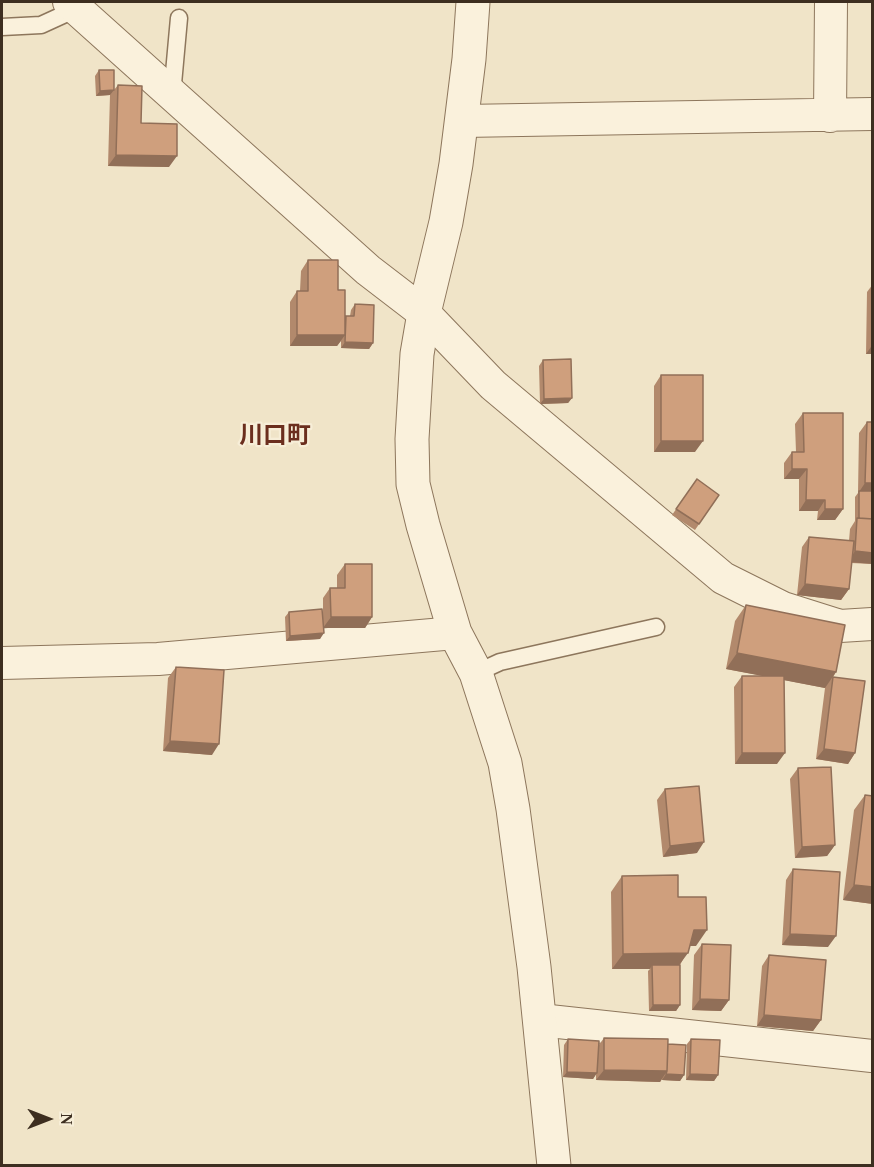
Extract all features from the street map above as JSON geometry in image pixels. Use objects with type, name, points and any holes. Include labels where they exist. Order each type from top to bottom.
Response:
[{"type":"street","points":[[473,2],[463,121],[446,222],[424,313],[417,354],[412,438],[413,484],[455,633],[476,673],[507,774],[521,862],[540,1020],[554,1166]]},
{"type":"street","points":[[830,116],[831,2]]},
{"type":"street","points":[[73,5],[368,270],[424,313],[494,385],[723,578],[783,608],[840,626],[873,624]]},
{"type":"street","points":[[463,121],[873,114]]},
{"type":"street","points":[[2,663],[159,659],[455,633]]},
{"type":"street","points":[[540,1020],[873,1056]]},
{"type":"lane","points":[[2,27],[41,25],[73,5]]},
{"type":"lane","points":[[172,94],[179,18]]},
{"type":"lane","points":[[476,673],[500,662],[656,627]]},
{"type":"building","points":[[99,70],[114,70],[114,90],[100,91]]},
{"type":"building","points":[[118,85],[142,86],[141,123],[177,124],[177,156],[116,155]]},
{"type":"building","points":[[308,260],[338,260],[338,290],[345,290],[345,335],[297,335],[297,291],[308,291]]},
{"type":"building","points":[[355,304],[374,305],[373,343],[345,342],[346,316],[354,316]]},
{"type":"building","points":[[571,359],[572,398],[544,399],[543,360]]},
{"type":"building","points":[[661,375],[703,375],[703,441],[661,441]]},
{"type":"building","points":[[803,413],[843,413],[843,509],[825,509],[825,500],[806,500],[807,469],[792,469],[792,452],[804,452]]},
{"type":"building","points":[[867,422],[873,422],[873,483],[865,483]]},
{"type":"building","points":[[697,479],[719,495],[699,524],[676,509]]},
{"type":"building","points":[[859,491],[873,491],[873,519],[859,518]]},
{"type":"building","points":[[857,518],[873,519],[873,553],[855,551]]},
{"type":"building","points":[[809,537],[854,541],[849,589],[805,584]]},
{"type":"building","points":[[345,564],[372,564],[372,617],[331,617],[330,588],[345,588]]},
{"type":"building","points":[[746,605],[845,625],[836,672],[737,653]]},
{"type":"building","points":[[322,609],[324,633],[290,636],[289,612]]},
{"type":"building","points":[[176,667],[224,670],[219,744],[170,741]]},
{"type":"building","points":[[742,676],[784,676],[785,753],[742,753]]},
{"type":"building","points":[[833,677],[865,681],[855,753],[824,749]]},
{"type":"building","points":[[831,767],[835,845],[802,847],[798,768]]},
{"type":"building","points":[[699,786],[704,842],[670,846],[665,789]]},
{"type":"building","points":[[865,795],[873,796],[873,887],[854,885]]},
{"type":"building","points":[[793,869],[840,872],[836,936],[790,934]]},
{"type":"building","points":[[678,875],[678,897],[706,897],[707,930],[694,930],[688,953],[623,954],[622,876]]},
{"type":"building","points":[[702,944],[731,945],[729,1000],[700,999]]},
{"type":"building","points":[[769,955],[826,960],[821,1020],[764,1015]]},
{"type":"building","points":[[652,965],[680,965],[680,1005],[653,1005]]},
{"type":"building","points":[[604,1038],[668,1039],[667,1071],[604,1070]]},
{"type":"building","points":[[568,1039],[599,1041],[597,1073],[567,1072]]},
{"type":"building","points":[[691,1039],[720,1040],[718,1075],[690,1074]]},
{"type":"building","points":[[668,1044],[686,1045],[684,1075],[666,1074]]},
{"type":"district","name":"川口町","points":[[275,434]]}]
